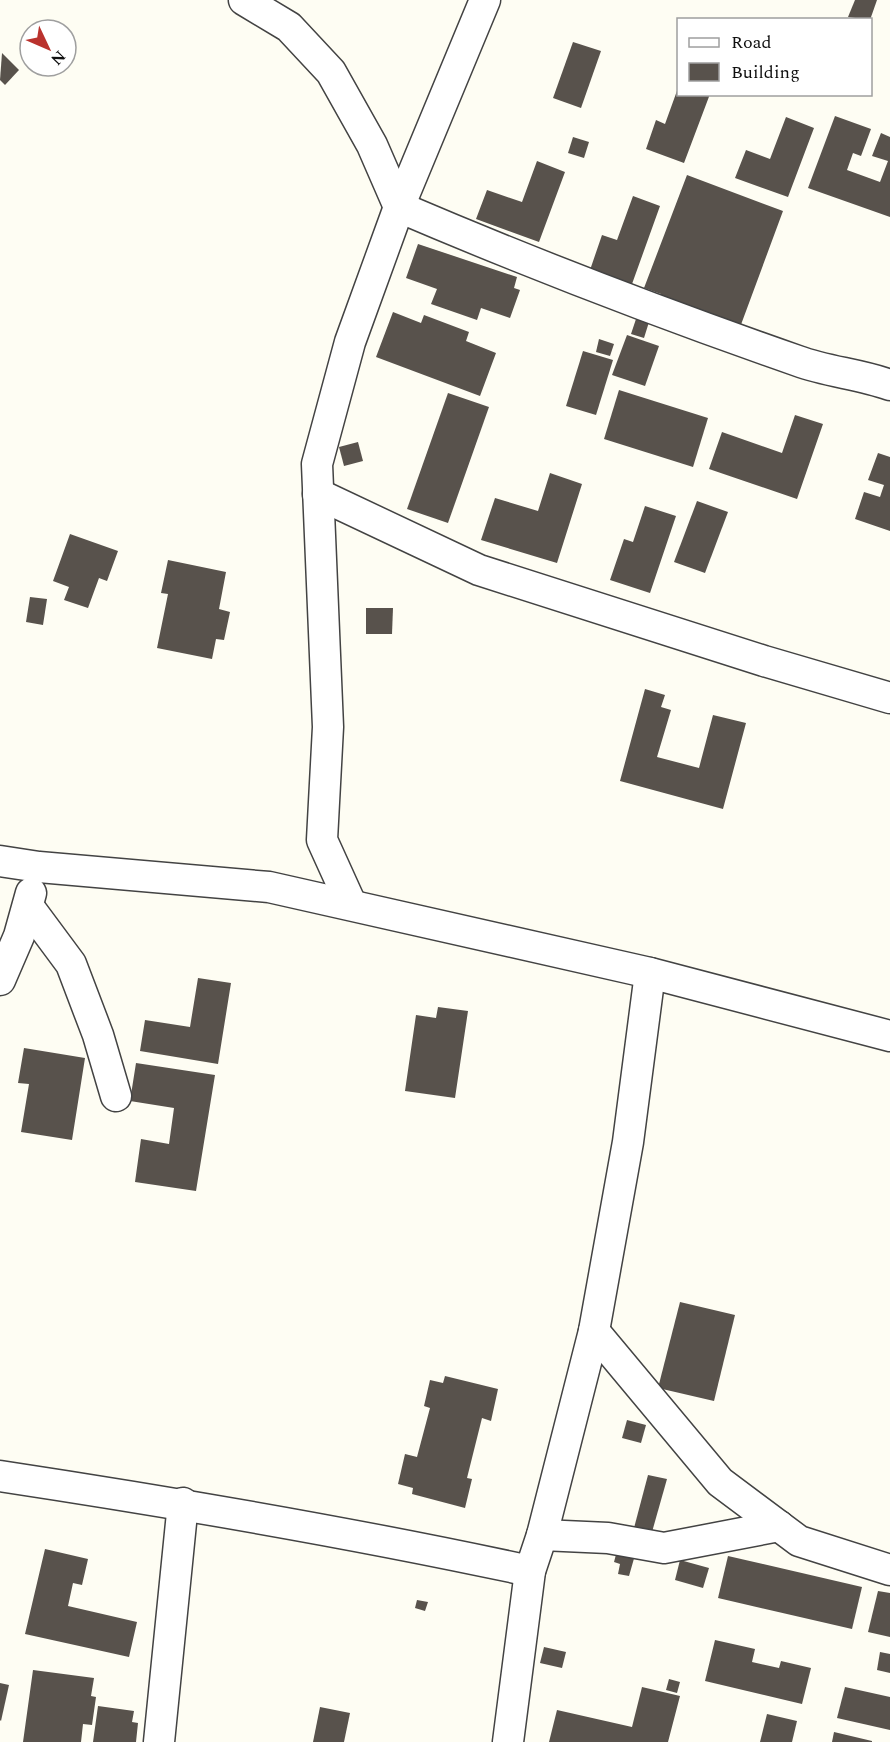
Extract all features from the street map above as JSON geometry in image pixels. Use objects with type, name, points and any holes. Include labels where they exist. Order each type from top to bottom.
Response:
[{"type":"street","points":[[244,0],[290,27],[331,72],[372,146],[399,207],[529,263],[729,337],[811,366],[890,385]]},
{"type":"street","points":[[351,904],[322,840],[328,727],[316,464],[350,342],[399,207],[485,0]]},
{"type":"street","points":[[318,494],[479,570],[764,661],[890,698]]},
{"type":"street","points":[[0,861],[39,867],[269,887],[650,973],[890,1036]]},
{"type":"street","points":[[0,980],[19,936],[39,867]]},
{"type":"street","points":[[28,906],[71,963],[98,1035],[116,1096]]},
{"type":"street","points":[[508,1742],[530,1571],[542,1535],[594,1331],[628,1142],[650,973]]},
{"type":"street","points":[[594,1331],[720,1482],[799,1541],[890,1570]]},
{"type":"street","points":[[0,1476],[183,1503],[378,1538],[530,1571]]},
{"type":"street","points":[[159,1742],[183,1503]]},
{"type":"street","points":[[542,1535],[608,1538],[664,1548],[778,1526]]},
{"type":"building","points":[[855,0],[877,0],[871,18],[848,17]]},
{"type":"building","points":[[573,42],[601,51],[581,108],[553,98]]},
{"type":"building","points":[[2,53],[18,71],[5,85],[0,80]]},
{"type":"building","points":[[677,91],[677,96],[709,96],[684,163],[646,149],[656,120],[665,124]]},
{"type":"building","points":[[835,116],[871,129],[861,156],[853,153],[847,170],[880,182],[888,161],[872,156],[881,133],[890,137],[890,217],[808,188]]},
{"type":"building","points":[[786,117],[814,128],[788,197],[735,178],[746,150],[770,159]]},
{"type":"building","points":[[573,137],[589,142],[584,158],[568,153]]},
{"type":"building","points":[[537,161],[565,172],[539,242],[476,219],[487,190],[522,202]]},
{"type":"building","points":[[687,175],[783,211],[739,330],[659,300],[661,294],[644,288]]},
{"type":"building","points":[[633,196],[660,206],[632,284],[590,270],[602,235],[617,240]]},
{"type":"building","points":[[418,244],[517,277],[514,288],[520,290],[510,318],[481,308],[477,320],[431,304],[437,289],[406,278]]},
{"type":"building","points":[[393,312],[421,323],[424,315],[469,332],[466,341],[496,353],[480,396],[376,357]]},
{"type":"building","points":[[636,319],[649,322],[644,338],[631,334]]},
{"type":"building","points":[[627,335],[659,346],[645,386],[612,375]]},
{"type":"building","points":[[599,339],[614,344],[610,356],[596,352]]},
{"type":"building","points":[[583,351],[613,360],[596,415],[566,406]]},
{"type":"building","points":[[619,390],[708,418],[693,467],[604,439]]},
{"type":"building","points":[[448,393],[489,407],[448,523],[407,509]]},
{"type":"building","points":[[795,415],[823,424],[797,499],[709,469],[722,432],[782,453]]},
{"type":"building","points":[[358,442],[363,461],[344,466],[339,447]]},
{"type":"building","points":[[878,453],[890,457],[890,531],[855,519],[864,492],[880,497],[884,485],[868,480]]},
{"type":"building","points":[[550,473],[582,484],[557,563],[481,540],[495,498],[538,511]]},
{"type":"building","points":[[697,501],[728,512],[705,573],[674,562]]},
{"type":"building","points":[[645,506],[676,516],[650,593],[610,580],[624,539],[633,542]]},
{"type":"building","points":[[70,534],[118,551],[107,581],[99,578],[88,608],[64,600],[69,587],[53,581]]},
{"type":"building","points":[[168,560],[226,572],[219,609],[230,612],[224,640],[216,639],[212,659],[157,648],[168,594],[161,593]]},
{"type":"building","points":[[30,597],[47,599],[43,625],[26,622]]},
{"type":"building","points":[[366,608],[393,608],[392,634],[366,634]]},
{"type":"building","points":[[645,689],[665,695],[661,707],[671,710],[657,757],[699,768],[713,715],[746,723],[723,809],[620,781]]},
{"type":"building","points":[[198,978],[231,983],[218,1064],[140,1051],[145,1020],[190,1027]]},
{"type":"building","points":[[438,1007],[468,1011],[455,1098],[405,1091],[416,1015],[436,1018]]},
{"type":"building","points":[[24,1048],[85,1058],[72,1140],[21,1132],[29,1084],[18,1083]]},
{"type":"building","points":[[136,1063],[215,1075],[196,1191],[135,1182],[141,1139],[169,1144],[174,1108],[130,1101]]},
{"type":"building","points":[[680,1302],[735,1315],[714,1401],[658,1388]]},
{"type":"building","points":[[445,1376],[498,1389],[491,1421],[482,1418],[467,1478],[472,1479],[465,1508],[412,1494],[413,1488],[398,1484],[405,1454],[417,1457],[430,1408],[424,1406],[430,1380],[443,1383]]},
{"type":"building","points":[[627,1420],[646,1425],[641,1443],[622,1438]]},
{"type":"building","points":[[648,1475],[667,1479],[652,1532],[634,1528]]},
{"type":"building","points":[[618,1547],[635,1555],[629,1576],[618,1574],[620,1564],[614,1562]]},
{"type":"building","points":[[45,1549],[88,1559],[82,1585],[73,1583],[68,1606],[137,1622],[129,1657],[25,1634]]},
{"type":"building","points":[[728,1556],[862,1587],[852,1629],[718,1598]]},
{"type":"building","points":[[680,1560],[709,1568],[703,1588],[675,1580]]},
{"type":"building","points":[[878,1591],[890,1593],[890,1637],[868,1632]]},
{"type":"building","points":[[417,1600],[428,1602],[425,1611],[415,1608]]},
{"type":"building","points":[[715,1640],[755,1649],[752,1662],[779,1668],[781,1661],[811,1668],[802,1704],[705,1681]]},
{"type":"building","points":[[544,1647],[566,1652],[562,1668],[540,1663]]},
{"type":"building","points":[[880,1652],[890,1654],[890,1673],[877,1670]]},
{"type":"building","points":[[33,1670],[94,1678],[91,1696],[96,1697],[92,1725],[83,1724],[81,1742],[23,1742]]},
{"type":"building","points":[[669,1679],[680,1682],[677,1693],[666,1690]]},
{"type":"building","points":[[0,1683],[9,1685],[1,1721],[0,1720]]},
{"type":"building","points":[[642,1687],[680,1696],[668,1742],[549,1742],[557,1710],[632,1727]]},
{"type":"building","points":[[845,1687],[890,1697],[890,1730],[837,1718]]},
{"type":"building","points":[[98,1706],[134,1711],[132,1722],[138,1723],[136,1742],[93,1742]]},
{"type":"building","points":[[320,1707],[350,1713],[344,1742],[313,1742]]},
{"type":"building","points":[[767,1714],[797,1721],[792,1742],[760,1742]]},
{"type":"building","points":[[834,1732],[872,1741],[872,1742],[832,1742]]}]
